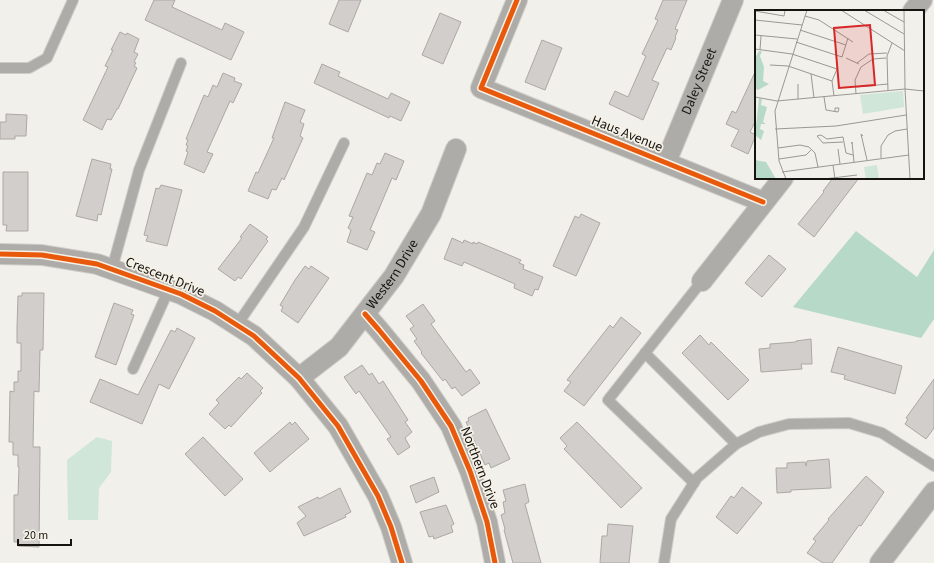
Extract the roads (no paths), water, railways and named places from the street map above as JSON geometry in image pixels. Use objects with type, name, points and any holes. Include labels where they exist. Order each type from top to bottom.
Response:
[{"type":"street","name":"Haus Avenue","points":[[517,0],[481,88],[763,202]]},
{"type":"street","name":"Daley Street","points":[[666,162],[732,0]]},
{"type":"street","points":[[914,10],[922,0]]},
{"type":"street","name":"Western Drive","points":[[299,378],[339,347],[394,276],[430,214],[456,149]]},
{"type":"street","points":[[702,281],[782,179]]},
{"type":"street","name":"Crescent Drive","points":[[0,254],[42,255],[97,264],[181,294],[215,311],[254,336],[299,378],[338,426],[363,467],[378,496],[391,527],[402,563]]},
{"type":"street","name":"Northern Drive","points":[[365,314],[421,381],[451,426],[470,471],[487,522],[495,563]]},
{"type":"street","points":[[880,563],[934,492]]},
{"type":"lane","points":[[0,68],[29,68],[48,58],[73,0]]},
{"type":"lane","points":[[112,269],[139,170],[181,63]]},
{"type":"lane","points":[[237,325],[304,227],[344,143]]},
{"type":"lane","points":[[694,483],[608,400],[702,281]]},
{"type":"lane","points":[[133,369],[169,289]]},
{"type":"lane","points":[[645,353],[736,444]]},
{"type":"lane","points":[[664,563],[671,519],[697,478],[736,444],[759,432],[789,424],[849,423],[882,433],[934,466]]}]
